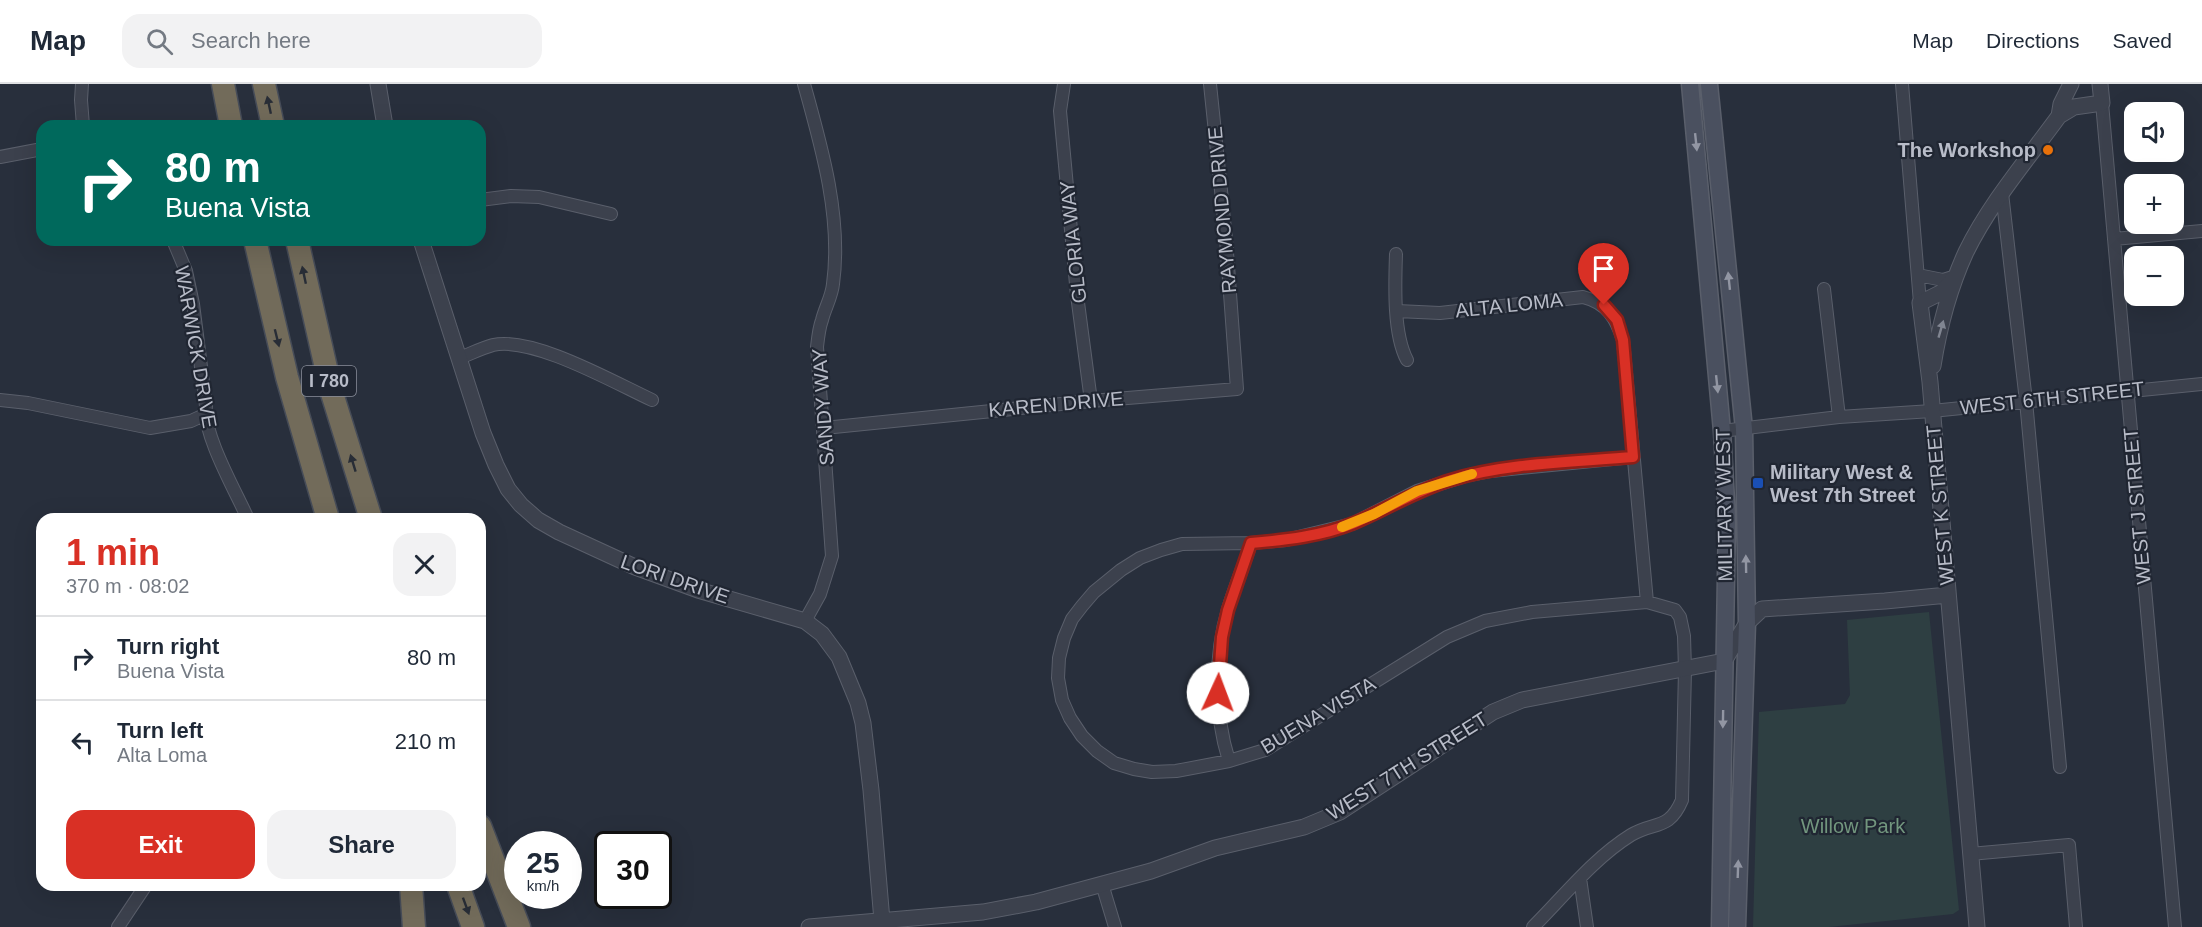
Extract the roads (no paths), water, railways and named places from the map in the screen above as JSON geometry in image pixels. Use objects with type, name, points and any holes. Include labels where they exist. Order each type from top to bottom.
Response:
[{"type":"highway","points":[[222,84],[230,120]]},
{"type":"highway","points":[[264,84],[272,120]]},
{"type":"highway","name":"I 780","points":[[256,246],[287,377],[326,513]]},
{"type":"highway","name":"I 780","points":[[298,246],[331,390],[369,513]]},
{"type":"highway","points":[[287,377],[299,463],[311,513]]},
{"type":"highway","points":[[486,842],[519,927]]},
{"type":"highway","points":[[411,891],[414,927]]},
{"type":"highway","points":[[460,891],[473,927]]},
{"type":"main road","name":"MILITARY WEST","points":[[1690,84],[1722,431],[1727,519],[1720,927]]},
{"type":"main road","name":"MILITARY WEST","points":[[1709,84],[1744,429],[1748,623],[1737,927]]},
{"type":"street","points":[[82,84],[83,120]]},
{"type":"street","points":[[378,84],[384,120]]},
{"type":"street","name":"SANDY WAY","points":[[804,84],[820,142],[832,210],[836,252],[833,287],[821,322],[817,347],[832,556],[820,594],[805,621]]},
{"type":"street","name":"GLORIA WAY","points":[[1064,84],[1060,111],[1077,295],[1091,400]]},
{"type":"street","name":"RAYMOND DRIVE","points":[[1210,84],[1233,337]]},
{"type":"street","name":"WEST K STREET","points":[[1902,84],[1977,927]]},
{"type":"street","points":[[2059,116],[2061,104],[2071,84]]},
{"type":"street","name":"WEST J STREET","points":[[2100,84],[2175,927]]},
{"type":"street","points":[[1930,382],[1936,347],[1956,276],[1967,250],[2002,193],[2059,116],[2074,107],[2102,103]]},
{"type":"street","points":[[0,157],[36,150]]},
{"type":"street","points":[[2002,193],[2026,401],[2060,767]]},
{"type":"street","points":[[486,199],[511,196],[539,197],[611,214]]},
{"type":"street","points":[[2114,239],[2202,231]]},
{"type":"street","name":"WARWICK DRIVE","points":[[176,246],[186,271],[193,304],[206,406],[204,415],[213,441],[245,513]]},
{"type":"street","name":"LORI DRIVE","points":[[422,246],[496,465],[508,489],[521,505],[538,520],[559,532],[635,567],[698,590],[805,621],[822,634],[839,657],[858,703],[863,723],[882,921]]},
{"type":"street","points":[[1396,254],[1397,311],[1402,351],[1407,360]]},
{"type":"street","points":[[1918,275],[1943,280],[1956,276]]},
{"type":"street","points":[[1920,303],[1942,292],[1956,276]]},
{"type":"street","points":[[1824,289],[1839,417]]},
{"type":"street","name":"ALTA LOMA","points":[[1397,311],[1440,313],[1583,297],[1594,299],[1604,305],[1617,320],[1623,340],[1647,602]]},
{"type":"street","name":"KAREN DRIVE","points":[[824,428],[1091,400],[1237,389],[1233,337]]},
{"type":"street","points":[[459,358],[495,345],[520,346],[551,354],[652,400]]},
{"type":"street","name":"WEST 6TH STREET","points":[[1722,431],[1839,417],[1932,411],[2202,384]]},
{"type":"street","points":[[0,400],[27,403],[150,428],[191,421],[204,415]]},
{"type":"street","name":"BUENA VISTA","points":[[1580,878],[1632,834],[1667,821],[1677,813],[1682,800],[1684,636],[1680,617],[1670,607],[1647,602],[1532,612],[1499,617],[1474,625],[1447,637],[1265,750],[1229,761],[1176,771],[1152,772],[1134,769],[1114,763],[1097,751],[1082,736],[1062,700],[1058,678],[1059,658],[1072,619],[1082,606],[1107,580],[1140,558],[1182,544],[1287,540],[1342,527],[1374,514],[1417,491],[1465,476],[1502,470],[1633,457]]},
{"type":"street","points":[[1229,761],[1220,720],[1218,693],[1220,655],[1228,610],[1251,543]]},
{"type":"street","points":[[1724,661],[1748,623],[1762,609],[1948,595]]},
{"type":"street","name":"WEST 7TH STREET","points":[[809,927],[982,912],[1036,902],[1151,871],[1215,848],[1304,827],[1340,812],[1493,712],[1522,700],[1724,661]]},
{"type":"street","points":[[1970,854],[2069,845],[2076,927]]},
{"type":"street","points":[[1533,927],[1580,878]]},
{"type":"street","points":[[1580,878],[1587,927]]},
{"type":"street","points":[[1102,884],[1115,927]]},
{"type":"street","points":[[118,927],[142,891]]},
{"type":"place","name":"The Workshop","points":[[2048,150]]},
{"type":"place","name":"Military West & West 7th Street","points":[[1758,483]]},
{"type":"park label","name":"Willow Park","points":[[1853,826]]}]
